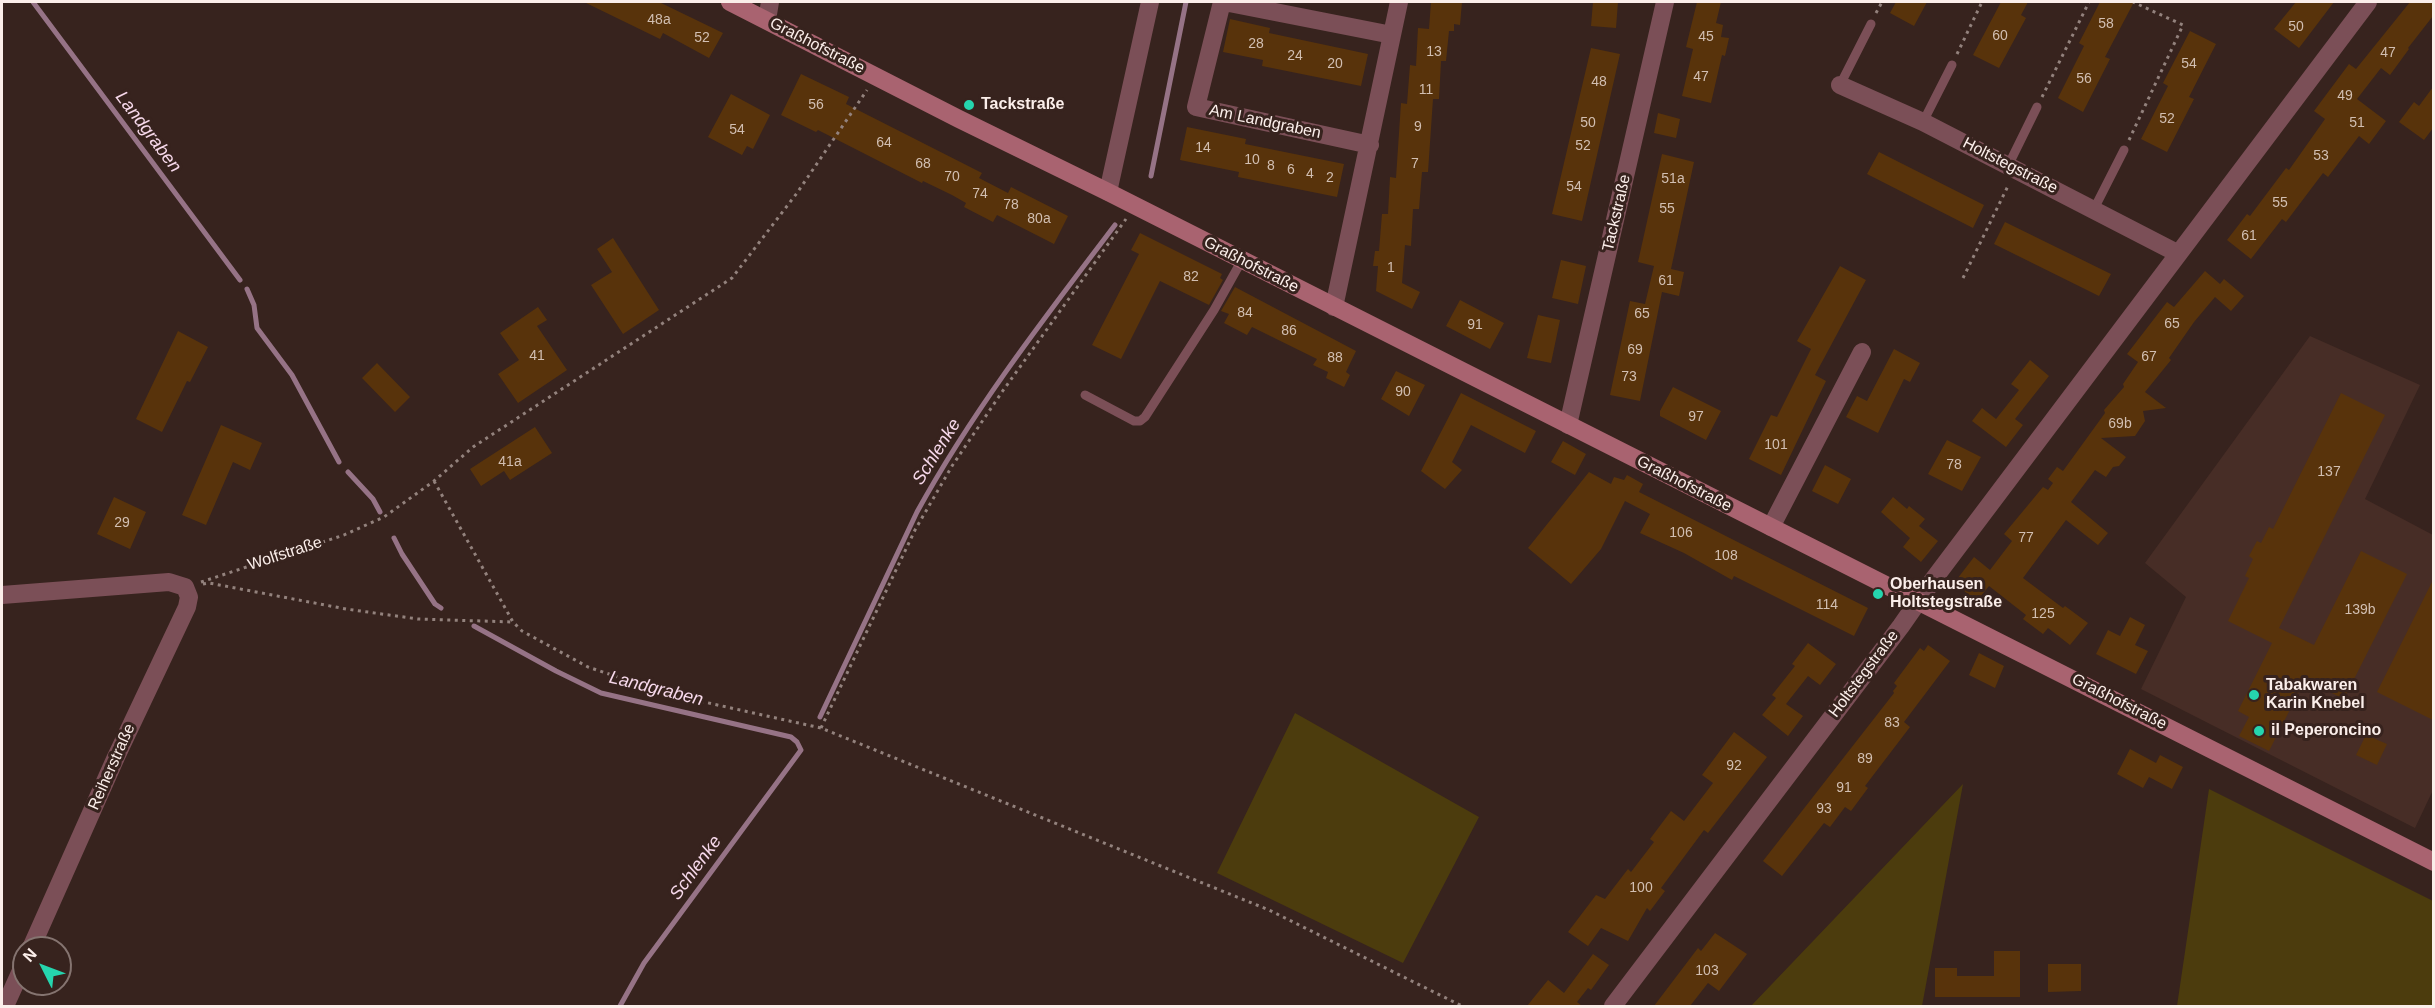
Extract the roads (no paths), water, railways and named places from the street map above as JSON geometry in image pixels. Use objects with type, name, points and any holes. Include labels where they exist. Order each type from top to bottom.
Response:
[{"type":"street","name":"Graßhofstraße","points":[[730,2],[2433,862]]},
{"type":"street","points":[[766,20],[770,2]]},
{"type":"street","points":[[1108,192],[1150,2]]},
{"type":"street","name":"Am Landgraben","points":[[1370,145],[1196,107],[1223,2],[1392,35]]},
{"type":"street","points":[[1334,307],[1399,2]]},
{"type":"street","name":"Tackstraße","points":[[1568,425],[1665,2]]},
{"type":"street","name":"Holtstegstraße","points":[[1613,1006],[2368,2]]},
{"type":"street","name":"Holtstegstraße","points":[[1840,85],[1923,122],[2094,208],[2177,253]]},
{"type":"street","points":[[1771,527],[1862,351]]},
{"type":"street","name":"Reiherstraße","points":[[2,596],[169,582],[185,587],[189,597],[187,607],[116,757],[36,936]]},
{"type":"street","points":[[5,1006],[12,991]]},
{"type":"lane","points":[[1840,85],[1871,24]]},
{"type":"lane","points":[[1923,122],[1952,65]]},
{"type":"lane","points":[[2012,168],[2037,107]]},
{"type":"lane","points":[[2094,208],[2124,150]]},
{"type":"lane","points":[[1084,395],[1134,421],[1140,421],[1145,417],[1214,310],[1242,260]]},
{"type":"waterway","name":"Landgraben","points":[[33,2],[240,280]]},
{"type":"waterway","name":"Schlenke","points":[[1151,176],[1186,2]]},
{"type":"waterway","name":"Schlenke","points":[[820,717],[917,512],[939,474],[1011,365],[1115,225]]},
{"type":"waterway","name":"Landgraben","points":[[247,289],[254,305],[257,328],[292,375],[339,462]]},
{"type":"waterway","name":"Landgraben","points":[[348,472],[373,499],[380,512]]},
{"type":"waterway","name":"Landgraben","points":[[394,538],[435,604],[441,608]]},
{"type":"waterway","name":"Landgraben","points":[[474,626],[601,693],[791,737],[801,750],[644,963],[620,1006]]},
{"type":"place","name":"Tackstraße","points":[[969,105]]},
{"type":"place","name":"Oberhausen Holtstegstraße","points":[[1878,594]]},
{"type":"place","name":"Tabakwaren Karin Knebel","points":[[2254,695]]},
{"type":"place","name":"il Peperoncino","points":[[2259,731]]}]
